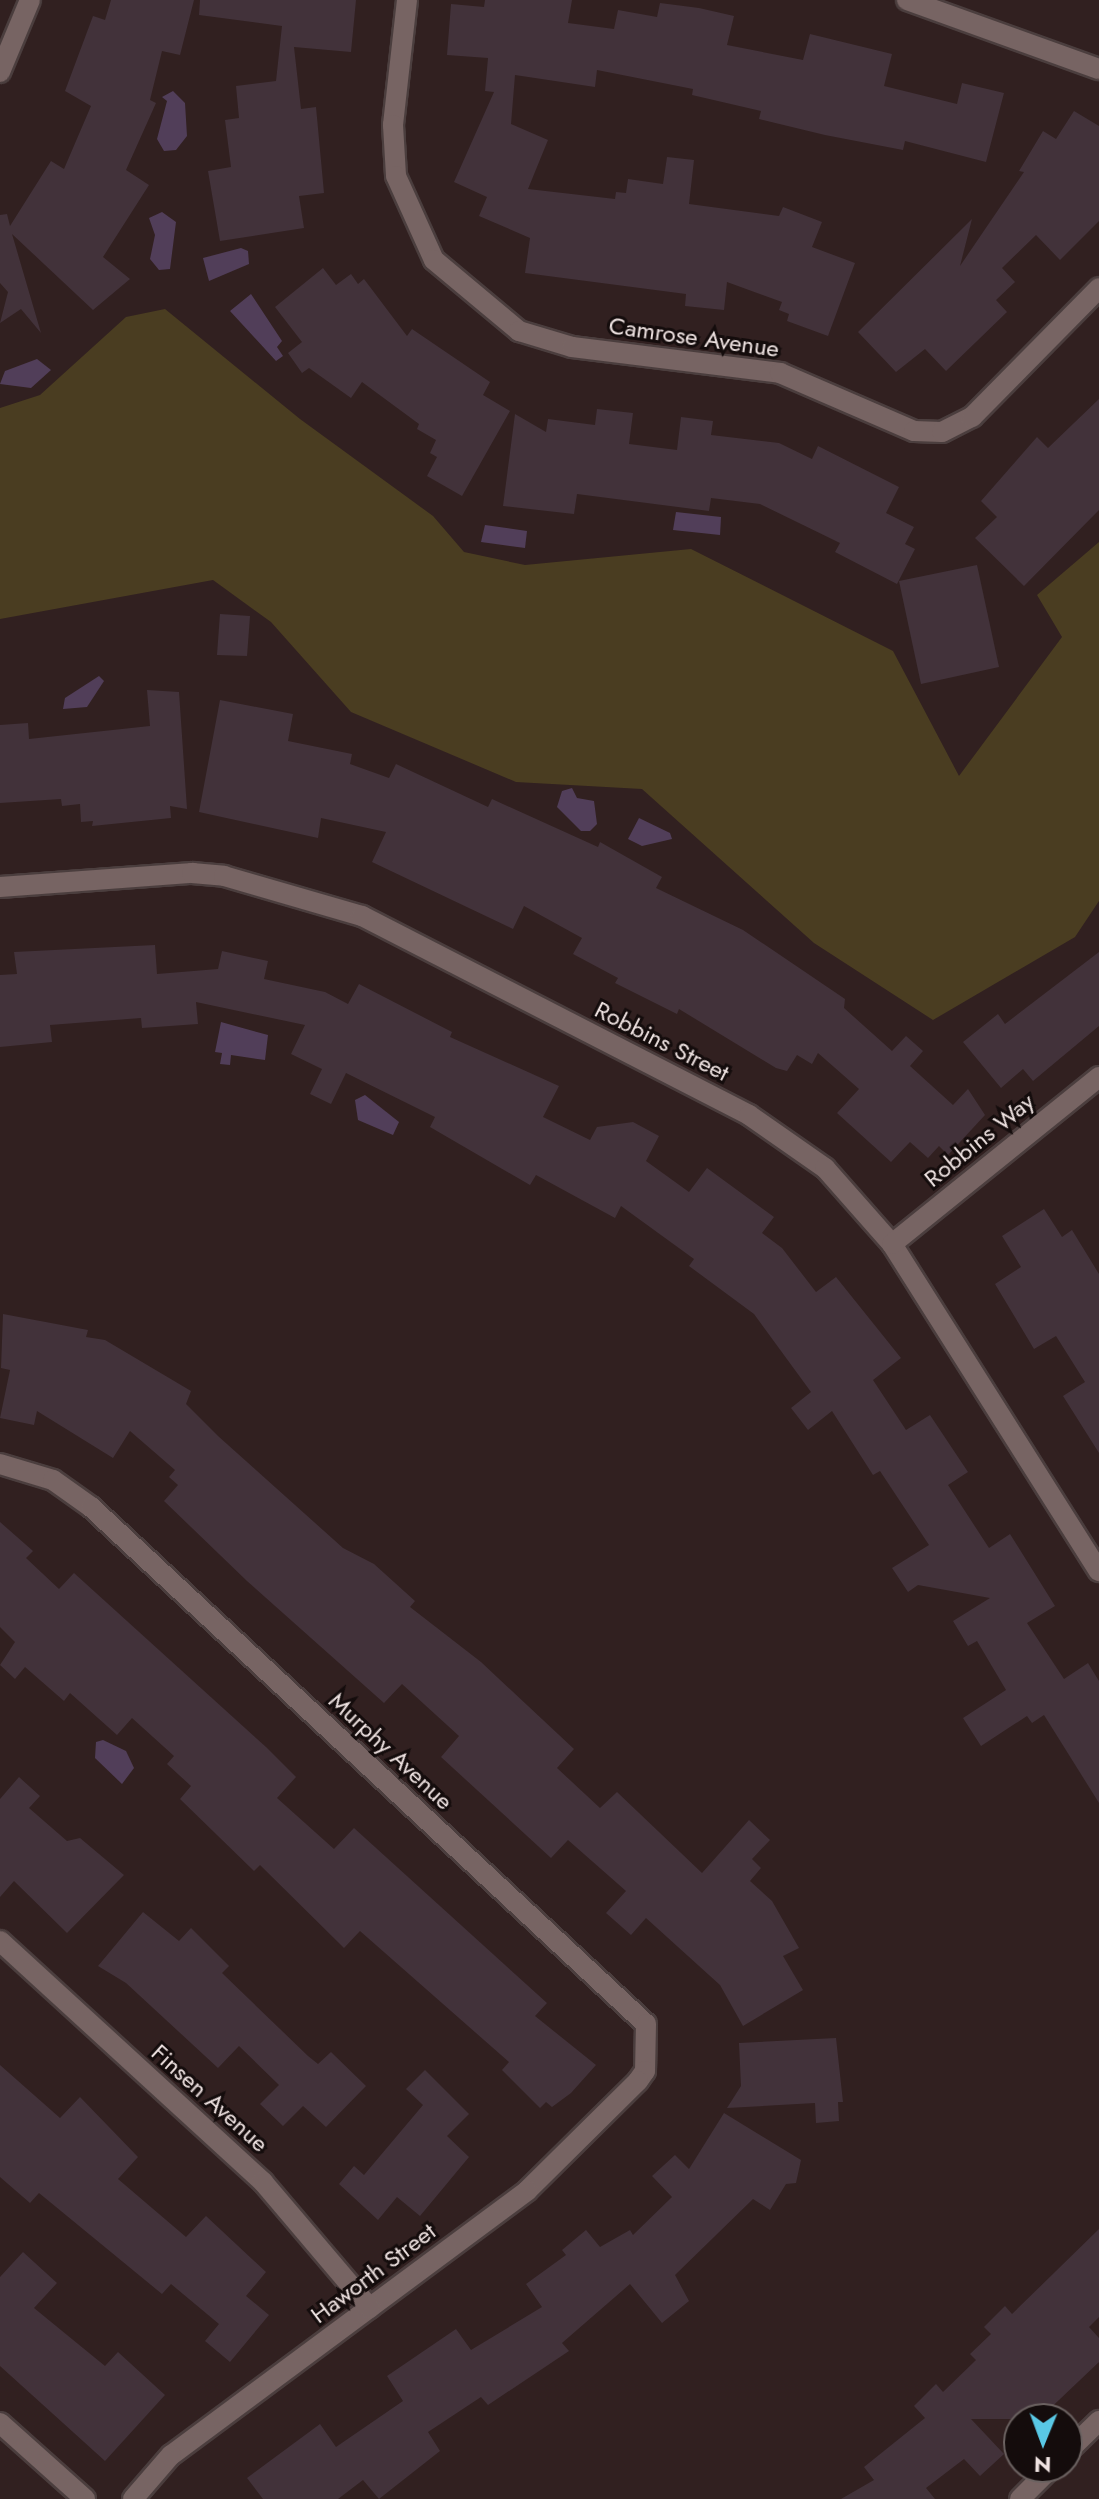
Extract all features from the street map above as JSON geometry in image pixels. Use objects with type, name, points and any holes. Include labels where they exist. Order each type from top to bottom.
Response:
[{"type":"street","points":[[0,72],[7,33],[30,0]]},
{"type":"street","name":"Camrose Avenue","points":[[407,0],[393,125],[396,176],[434,260],[519,331],[572,347],[780,373],[914,431],[942,432],[972,417],[1099,288]]},
{"type":"street","points":[[907,0],[1099,69]]},
{"type":"street","name":"Robbins Street","points":[[0,887],[214,875],[362,916],[749,1115],[825,1168],[892,1244],[1099,1571]]},
{"type":"street","name":"Robbins Way","points":[[892,1244],[1099,1077]]},
{"type":"street","name":"Murphy Avenue","points":[[0,1464],[53,1480],[91,1507],[646,2024],[645,2071],[638,2081]]},
{"type":"street","name":"Finsen Avenue","points":[[0,1941],[263,2182],[370,2308]]},
{"type":"street","name":"Haworth Street","points":[[133,2499],[171,2455],[527,2191],[638,2081]]},
{"type":"street","points":[[1083,2436],[1099,2421]]},
{"type":"street","points":[[0,2423],[85,2499]]},
{"type":"street","points":[[1020,2499],[1036,2483]]},
{"type":"shaded area","points":[[173,91],[185,103],[187,136],[176,150],[164,151],[157,139],[167,101],[162,97]]},
{"type":"shaded area","points":[[162,212],[176,222],[170,269],[159,270],[150,259],[155,235],[149,218]]},
{"type":"shaded area","points":[[241,248],[248,251],[249,264],[209,281],[203,258]]},
{"type":"shaded area","points":[[251,294],[282,341],[277,347],[283,356],[276,361],[230,311]]},
{"type":"shaded area","points":[[165,309],[300,419],[433,516],[464,552],[525,565],[691,549],[893,651],[959,776],[1062,637],[1037,595],[1099,542],[1099,901],[1075,937],[933,1020],[814,943],[642,789],[516,782],[351,712],[271,622],[213,580],[0,619],[0,408],[40,395],[126,317]]},
{"type":"shaded area","points":[[37,359],[51,370],[31,388],[0,384],[5,371]]},
{"type":"shaded area","points":[[676,512],[721,517],[720,535],[673,530]]},
{"type":"shaded area","points":[[485,525],[527,531],[525,548],[481,542]]},
{"type":"shaded area","points":[[99,676],[104,681],[87,707],[63,709],[65,698]]},
{"type":"shaded area","points":[[572,788],[577,798],[594,801],[597,824],[590,831],[581,831],[557,807],[562,791]]},
{"type":"shaded area","points":[[639,818],[670,833],[672,839],[642,846],[628,839]]},
{"type":"shaded area","points":[[221,1022],[268,1035],[265,1060],[231,1055],[230,1065],[220,1064],[222,1053],[215,1052]]},
{"type":"shaded area","points":[[365,1095],[399,1122],[393,1135],[358,1120],[355,1100]]},
{"type":"shaded area","points":[[103,1740],[126,1751],[134,1768],[122,1784],[95,1758],[96,1742]]},
{"type":"building","points":[[111,0],[194,0],[180,55],[162,51],[150,100],[156,103],[126,170],[149,185],[103,257],[130,279],[93,310],[12,234],[41,333],[21,309],[0,323],[8,292],[0,283],[0,215],[7,214],[10,226],[51,161],[64,169],[91,106],[65,91],[93,16],[105,20]]},
{"type":"building","points":[[200,0],[356,0],[351,52],[294,47],[301,109],[316,107],[324,193],[299,196],[304,228],[220,241],[208,171],[231,167],[225,120],[239,118],[236,86],[276,81],[282,26],[199,15]]},
{"type":"building","points":[[485,0],[572,0],[568,23],[614,29],[618,10],[657,17],[660,3],[699,8],[734,16],[727,45],[803,60],[810,34],[892,54],[884,86],[957,104],[962,83],[1004,93],[986,162],[905,141],[903,150],[825,135],[759,119],[761,111],[692,95],[693,89],[597,70],[595,87],[515,75],[511,124],[548,140],[528,189],[615,199],[616,192],[626,193],[628,179],[663,184],[667,157],[694,160],[689,204],[779,216],[783,207],[822,222],[812,247],[855,263],[828,336],[787,321],[789,314],[779,310],[782,302],[727,282],[724,310],[685,306],[686,294],[525,273],[530,238],[479,216],[487,197],[454,182],[494,92],[485,91],[488,58],[447,55],[451,4],[484,7]]},
{"type":"building","points":[[1074,111],[1099,126],[1099,221],[1060,260],[1036,235],[1002,268],[1015,282],[996,300],[1007,312],[946,371],[925,349],[896,372],[858,332],[972,219],[960,266],[1024,172],[1019,171],[1043,131],[1056,139]]},
{"type":"building","points":[[323,268],[336,285],[351,274],[358,284],[364,279],[407,336],[412,329],[490,382],[483,395],[510,411],[462,496],[427,476],[437,457],[430,453],[436,440],[417,429],[419,424],[362,382],[351,398],[309,368],[302,373],[288,353],[302,342],[275,307]]},
{"type":"building","points":[[1099,399],[1099,510],[1024,586],[975,538],[997,517],[981,501],[1037,437],[1048,448]]},
{"type":"building","points":[[597,409],[633,413],[629,444],[677,450],[681,417],[713,421],[711,435],[779,443],[812,459],[818,446],[899,487],[886,513],[914,527],[905,544],[915,549],[897,584],[835,552],[840,543],[760,504],[711,498],[709,511],[577,494],[574,514],[503,506],[515,414],[546,432],[548,419],[595,425]]},
{"type":"building","points":[[977,565],[999,667],[921,684],[899,581]]},
{"type":"building","points":[[220,614],[250,616],[247,656],[217,655]]},
{"type":"building","points":[[147,690],[179,692],[187,809],[170,806],[171,818],[92,826],[93,821],[81,822],[80,804],[62,806],[61,799],[0,803],[0,725],[28,723],[29,739],[150,726]]},
{"type":"building","points":[[220,700],[293,714],[288,741],[352,754],[350,764],[389,778],[396,764],[488,807],[492,799],[598,847],[600,842],[662,877],[656,888],[743,930],[845,999],[844,1008],[892,1051],[906,1036],[923,1051],[910,1066],[953,1105],[968,1089],[985,1115],[948,1155],[939,1146],[928,1158],[910,1142],[891,1162],[837,1113],[859,1089],[818,1053],[812,1064],[797,1055],[787,1071],[776,1068],[679,1009],[677,1014],[615,983],[618,978],[573,954],[582,938],[524,906],[513,929],[372,862],[386,832],[321,818],[318,838],[199,812]]},
{"type":"building","points":[[155,945],[157,974],[218,969],[222,951],[268,961],[264,979],[325,992],[348,1004],[359,984],[452,1032],[450,1037],[559,1086],[543,1117],[590,1140],[597,1127],[633,1122],[659,1136],[646,1161],[689,1192],[707,1168],[774,1217],[762,1233],[782,1248],[816,1292],[836,1277],[901,1358],[873,1380],[906,1430],[930,1415],[968,1472],[948,1485],[989,1548],[1010,1534],[1055,1606],[1027,1623],[1064,1679],[1088,1663],[1099,1681],[1099,1803],[1044,1715],[1032,1723],[1027,1716],[981,1746],[963,1718],[1006,1690],[977,1641],[968,1646],[953,1621],[990,1598],[918,1585],[908,1592],[892,1568],[929,1545],[880,1471],[873,1475],[832,1411],[808,1430],[791,1408],[811,1392],[754,1314],[689,1266],[694,1259],[621,1206],[615,1218],[536,1175],[530,1185],[430,1127],[435,1117],[346,1073],[331,1104],[310,1094],[322,1069],[291,1054],[305,1025],[196,1002],[198,1024],[142,1028],[141,1018],[50,1025],[52,1042],[0,1047],[0,975],[17,974],[14,952]]},
{"type":"building","points":[[1099,952],[1099,1026],[1033,1081],[1023,1069],[1001,1088],[963,1042],[998,1014],[1005,1024]]},
{"type":"building","points":[[1044,1209],[1062,1237],[1072,1230],[1099,1274],[1099,1453],[1063,1396],[1085,1382],[1056,1336],[1034,1349],[995,1284],[1021,1267],[1002,1236]]},
{"type":"building","points":[[3,1314],[88,1330],[86,1337],[105,1340],[191,1391],[186,1404],[218,1436],[343,1548],[374,1564],[415,1601],[410,1607],[481,1662],[574,1749],[557,1768],[600,1808],[617,1792],[702,1873],[749,1820],[770,1840],[752,1859],[761,1868],[750,1881],[772,1901],[799,1948],[783,1956],[803,1990],[743,2026],[720,1985],[646,1918],[631,1935],[606,1913],[626,1891],[568,1840],[551,1858],[441,1757],[459,1736],[402,1684],[384,1703],[247,1581],[164,1501],[178,1485],[169,1477],[175,1470],[130,1431],[113,1458],[37,1411],[34,1425],[0,1418],[10,1370],[1,1368]]},
{"type":"building","points":[[0,1522],[33,1551],[26,1558],[59,1589],[74,1573],[266,1747],[296,1777],[277,1798],[334,1849],[354,1828],[547,2003],[535,2016],[596,2065],[571,2093],[552,2107],[546,2102],[540,2108],[502,2070],[509,2062],[360,1931],[344,1948],[260,1865],[254,1871],[180,1799],[191,1786],[167,1764],[174,1756],[132,1718],[117,1735],[70,1693],[64,1701],[25,1667],[15,1679],[0,1665],[15,1642],[0,1627]]},
{"type":"building","points":[[19,1777],[40,1796],[29,1808],[67,1841],[80,1838],[124,1875],[67,1933],[14,1881],[0,1897],[0,1799]]},
{"type":"building","points":[[143,1912],[179,1941],[191,1928],[229,1966],[222,1973],[308,2056],[318,2064],[331,2052],[366,2086],[326,2127],[303,2106],[283,2126],[260,2104],[279,2085],[239,2046],[218,2068],[126,1983],[98,1966]]},
{"type":"building","points":[[836,2038],[843,2102],[838,2102],[839,2121],[816,2123],[815,2103],[727,2108],[741,2086],[739,2043]]},
{"type":"building","points":[[0,2065],[60,2118],[80,2097],[138,2157],[118,2179],[186,2237],[206,2216],[266,2272],[246,2296],[269,2315],[230,2362],[205,2341],[219,2324],[171,2284],[162,2294],[39,2193],[30,2203],[0,2177]]},
{"type":"building","points":[[425,2070],[469,2114],[447,2136],[469,2157],[420,2216],[397,2197],[378,2220],[339,2184],[354,2166],[364,2175],[423,2105],[406,2089]]},
{"type":"building","points":[[724,2113],[801,2160],[796,2183],[786,2184],[770,2210],[753,2199],[675,2275],[689,2301],[662,2323],[630,2284],[562,2343],[569,2351],[488,2405],[481,2397],[428,2432],[440,2451],[379,2499],[363,2480],[338,2499],[263,2499],[247,2478],[320,2424],[336,2447],[403,2401],[387,2376],[456,2329],[471,2350],[542,2307],[526,2284],[566,2255],[562,2250],[586,2230],[600,2247],[630,2230],[633,2235],[672,2197],[652,2176],[675,2155],[689,2169]]},
{"type":"building","points":[[1099,2229],[1099,2317],[1089,2327],[1099,2338],[1099,2362],[1056,2403],[1003,2403],[1003,2419],[971,2419],[1003,2453],[980,2476],[964,2459],[926,2488],[935,2499],[841,2499],[874,2480],[864,2467],[925,2418],[914,2406],[936,2384],[943,2392],[976,2360],[970,2354],[991,2334],[984,2327],[1005,2306],[1012,2314]]},
{"type":"building","points":[[23,2252],[57,2283],[34,2308],[105,2366],[118,2352],[165,2395],[105,2461],[0,2366],[0,2277]]}]
